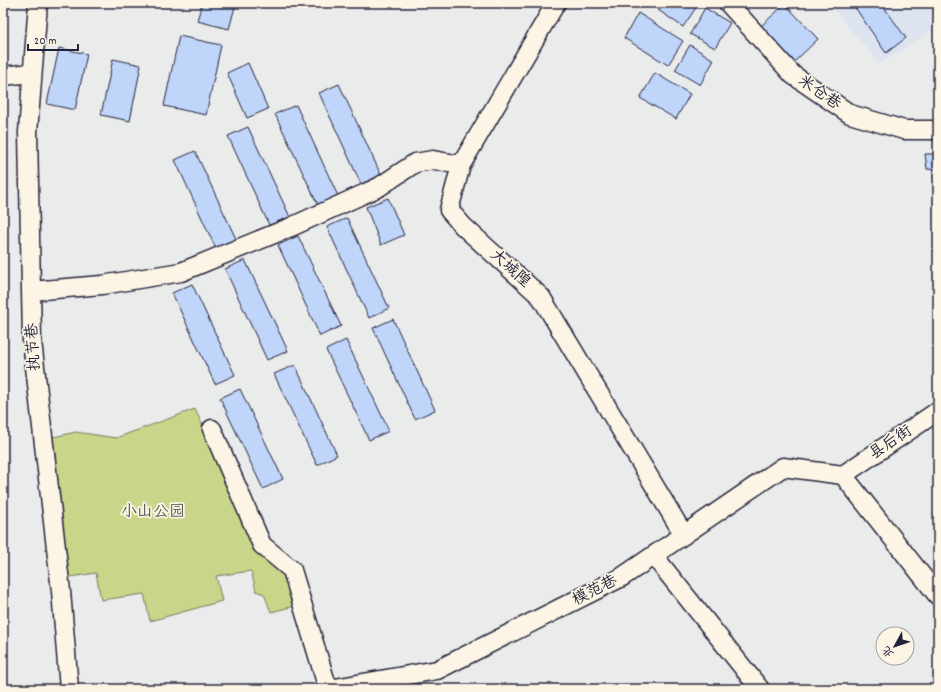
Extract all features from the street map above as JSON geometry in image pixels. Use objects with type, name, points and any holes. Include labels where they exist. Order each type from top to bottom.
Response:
[{"type":"street","name":"执节巷","points":[[38,3],[28,132],[32,341],[61,591],[69,689]]},
{"type":"street","name":"大城隍","points":[[556,3],[461,166],[449,210],[463,226],[541,297],[684,535]]},
{"type":"street","name":"米仓巷","points":[[728,3],[793,75],[850,114],[904,130],[938,130]]},
{"type":"street","points":[[3,76],[32,73]]},
{"type":"street","points":[[31,291],[102,285],[181,272],[291,227],[379,187],[415,163],[433,160],[461,166]]},
{"type":"street","name":"县后街","points":[[843,475],[938,411]]},
{"type":"street","points":[[212,429],[262,544],[292,570],[329,689]]},
{"type":"street","name":"模范巷","points":[[329,689],[377,685],[437,670],[622,577],[783,468],[843,475]]},
{"type":"street","points":[[843,475],[938,596]]},
{"type":"street","points":[[654,556],[760,689]]},
{"type":"shaded area","points":[[828,3],[938,3],[938,26],[880,64]]},
{"type":"green space","name":"小山公园","points":[[195,409],[260,548],[289,572],[299,605],[271,612],[264,594],[256,591],[251,571],[216,576],[222,601],[150,621],[144,594],[101,600],[96,573],[64,578],[49,438],[76,432],[116,438]]},
{"type":"building","points":[[202,3],[236,3],[229,29],[197,21]]},
{"type":"building","points":[[662,3],[699,3],[683,27],[658,10]]},
{"type":"building","points":[[852,3],[881,3],[906,38],[886,53]]},
{"type":"building","points":[[785,4],[818,39],[794,62],[761,26]]},
{"type":"building","points":[[705,8],[730,23],[715,48],[690,34]]},
{"type":"building","points":[[638,13],[683,41],[668,65],[624,38]]},
{"type":"building","points":[[179,36],[221,45],[206,115],[164,106]]},
{"type":"building","points":[[690,45],[714,60],[700,85],[675,70]]},
{"type":"building","points":[[59,48],[87,54],[75,110],[47,104]]},
{"type":"building","points":[[113,59],[141,65],[130,121],[101,115]]},
{"type":"building","points":[[248,63],[268,109],[247,118],[227,73]]},
{"type":"building","points":[[655,73],[690,94],[676,119],[640,98]]},
{"type":"building","points":[[339,84],[381,175],[361,184],[319,93]]},
{"type":"building","points":[[296,105],[338,196],[318,205],[275,114]]},
{"type":"building","points":[[248,127],[290,217],[270,227],[228,136]]},
{"type":"building","points":[[195,151],[237,241],[217,251],[175,160]]},
{"type":"building","points":[[925,154],[938,154],[938,170],[927,169]]},
{"type":"building","points":[[388,198],[404,235],[381,245],[366,207]]},
{"type":"building","points":[[347,218],[389,308],[369,318],[327,227]]},
{"type":"building","points":[[298,236],[341,326],[320,336],[278,245]]},
{"type":"building","points":[[245,260],[288,351],[267,360],[225,269]]},
{"type":"building","points":[[192,284],[235,375],[215,384],[172,293]]},
{"type":"building","points":[[393,319],[435,410],[415,419],[373,328]]},
{"type":"building","points":[[346,340],[389,431],[369,440],[326,350]]},
{"type":"building","points":[[295,365],[337,455],[317,465],[274,374]]},
{"type":"building","points":[[240,389],[283,479],[263,489],[220,398]]}]
